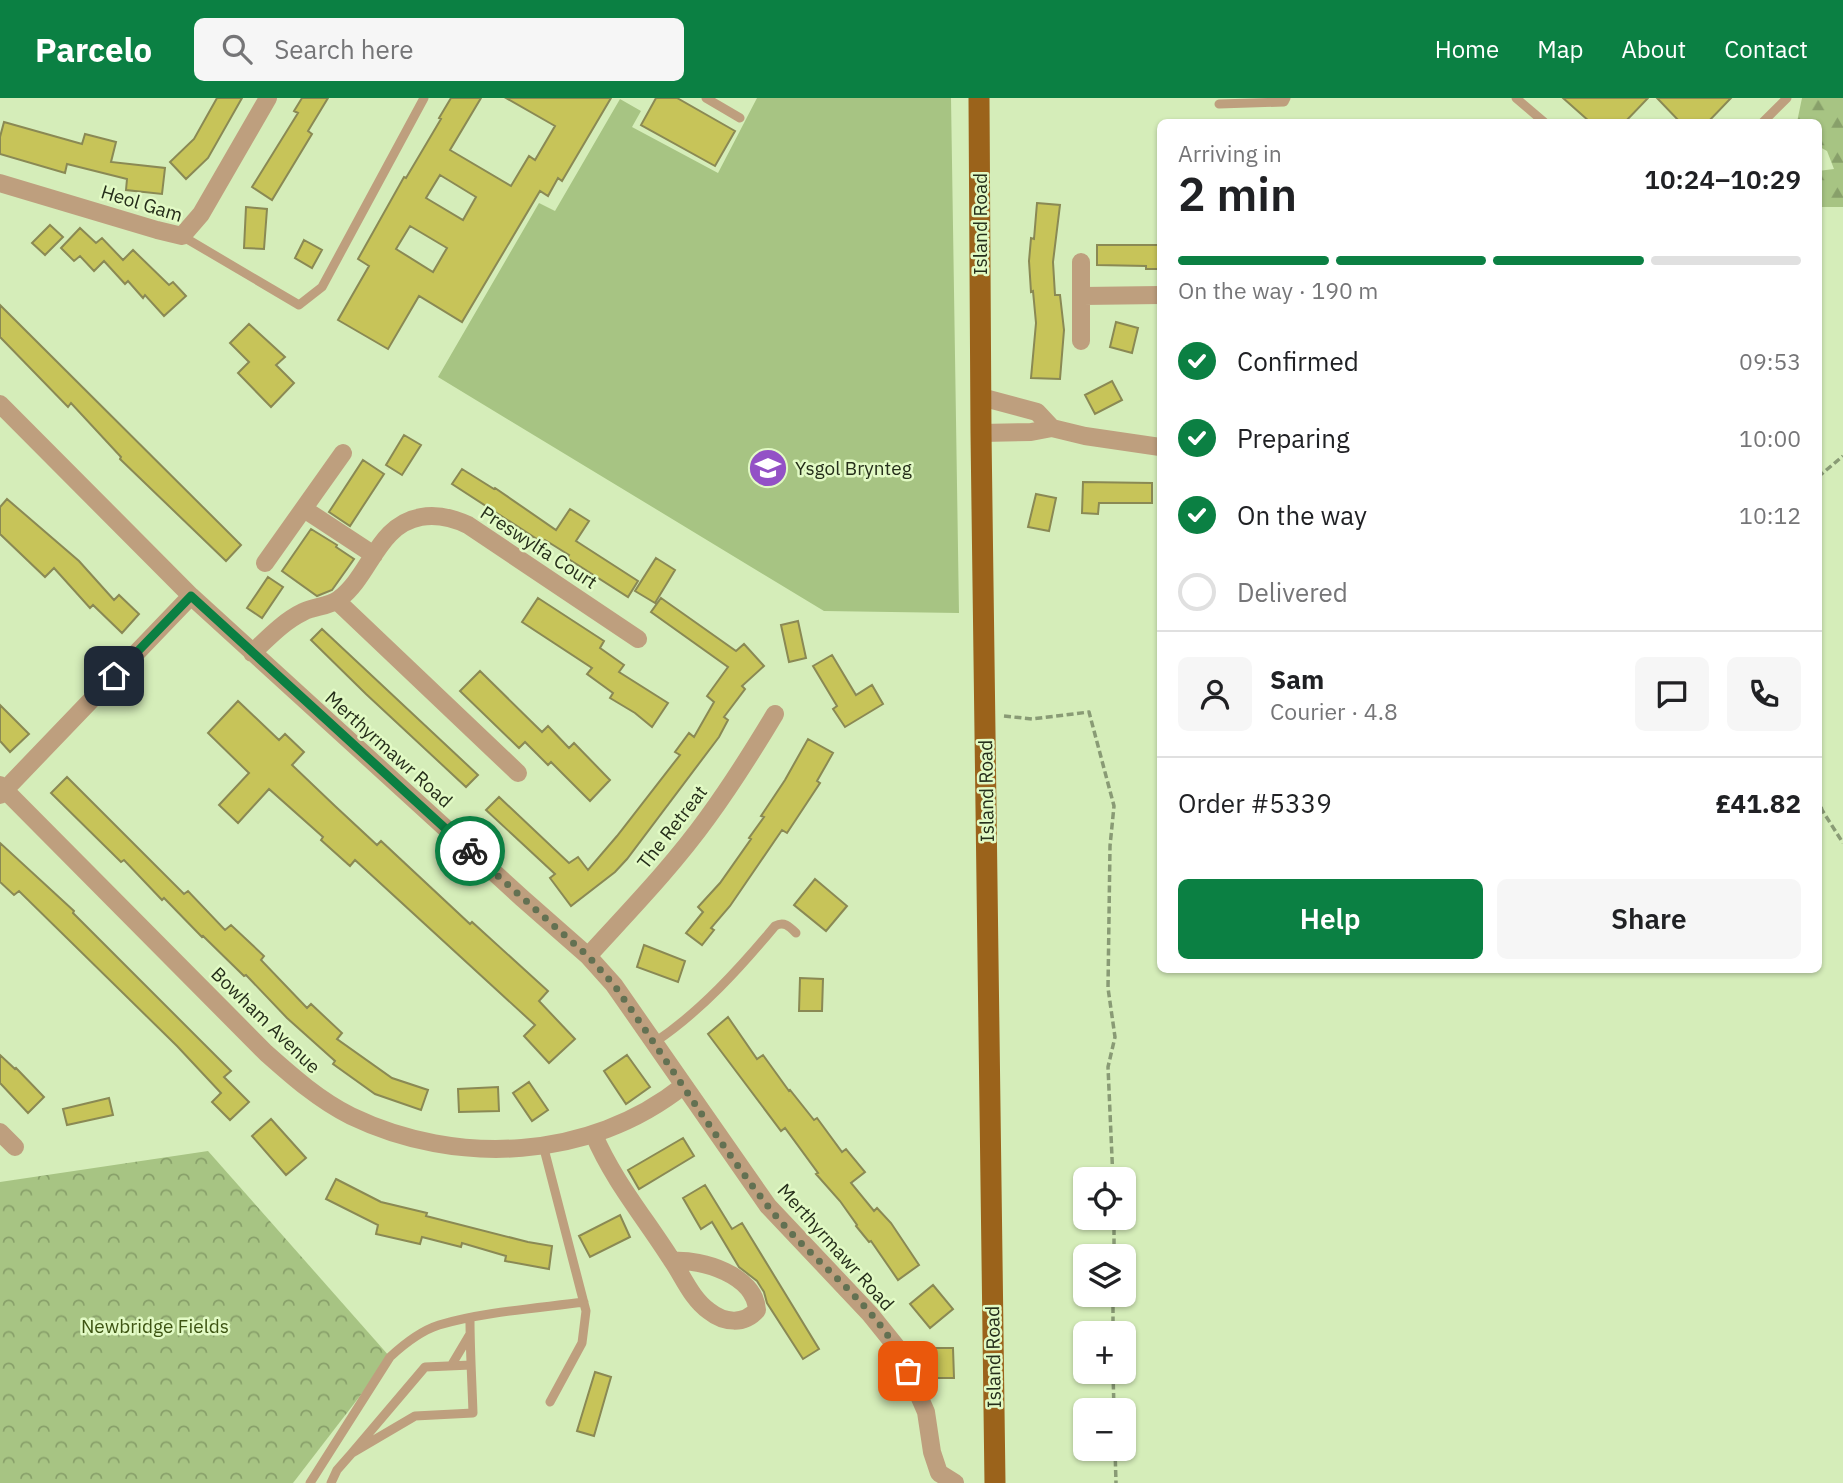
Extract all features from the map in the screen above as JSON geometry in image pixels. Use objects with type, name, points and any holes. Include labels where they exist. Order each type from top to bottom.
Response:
[{"type":"main road","name":"Island Road","points":[[979,98],[995,1483]]},
{"type":"street","points":[[182,236],[201,214],[268,98]]},
{"type":"street","name":"Heol Gam","points":[[0,183],[182,236]]},
{"type":"street","points":[[1081,262],[1081,341]]},
{"type":"street","points":[[1083,296],[1157,295]]},
{"type":"street","points":[[981,397],[1037,412],[1052,428]]},
{"type":"street","name":"Merthyrmawr Road","points":[[0,404],[191,596],[588,956],[614,985],[768,1206],[870,1314],[899,1350],[926,1412],[932,1452],[939,1473],[956,1483]]},
{"type":"street","points":[[981,433],[1031,432],[1052,428],[1085,436],[1157,447]]},
{"type":"street","points":[[265,563],[343,453]]},
{"type":"street","points":[[304,509],[374,555]]},
{"type":"street","name":"Preswylfa Court","points":[[337,601],[351,588],[387,536],[406,522],[427,516],[449,517],[497,543],[638,639]]},
{"type":"street","points":[[2,790],[191,596]]},
{"type":"street","points":[[252,653],[274,632],[303,612],[337,601],[518,773]]},
{"type":"street","name":"The Retreat","points":[[588,956],[706,820],[775,714]]},
{"type":"street","name":"Bowham Avenue","points":[[2,790],[266,1053],[303,1086],[326,1102],[374,1126],[426,1142],[480,1149],[543,1145],[594,1135],[661,1104],[683,1086]]},
{"type":"street","points":[[0,1132],[15,1147]]},
{"type":"street","points":[[594,1135],[621,1184],[699,1303],[721,1319],[732,1321],[752,1315],[757,1310],[754,1294],[748,1285],[727,1272],[685,1260],[673,1261]]},
{"type":"lane","name":"Heol Gam","points":[[182,236],[299,305],[322,288],[424,98]]},
{"type":"lane","points":[[706,98],[740,118]]},
{"type":"lane","points":[[1219,104],[1284,102],[1286,98]]},
{"type":"lane","points":[[1516,98],[1540,119]]},
{"type":"lane","points":[[1766,119],[1787,98]]},
{"type":"lane","points":[[655,1042],[669,1033],[723,984],[775,926],[786,924],[796,933]]},
{"type":"lane","points":[[543,1145],[586,1311],[582,1343],[550,1402]]},
{"type":"lane","points":[[310,1483],[390,1357],[406,1341],[439,1325],[584,1302]]},
{"type":"lane","points":[[352,1453],[415,1416],[473,1413],[470,1319]]},
{"type":"lane","points":[[452,1366],[470,1333]]},
{"type":"lane","points":[[331,1483],[337,1470],[425,1367],[471,1365]]},
{"type":"path","points":[[1822,474],[1843,456]]},
{"type":"path","points":[[985,715],[1032,719],[1089,712],[1114,806],[1110,846],[1108,988],[1115,1037],[1108,1067],[1112,1167]]},
{"type":"path","points":[[1822,810],[1843,843]]},
{"type":"path","points":[[1115,1461],[1116,1483]]},
{"type":"green space","name":"Ysgol Brynteg","points":[[757,98],[951,98],[959,613],[824,611],[438,377],[539,203],[555,211],[620,99],[641,111],[632,127],[718,173]]},
{"type":"green space","points":[[1802,98],[1843,98],[1843,207],[1822,207],[1822,170],[1834,169],[1827,151],[1822,148],[1822,119],[1798,119]]},
{"type":"green space","name":"Newbridge Fields","points":[[208,1151],[390,1357],[293,1483],[0,1483],[0,1182]]},
{"type":"building","points":[[217,98],[242,98],[208,158],[186,179],[170,162],[194,139]]},
{"type":"building","points":[[302,98],[328,98],[308,131],[312,134],[272,200],[252,187],[298,113],[294,111]]},
{"type":"building","points":[[451,98],[481,98],[450,150],[511,186],[529,156],[535,160],[555,126],[506,98],[611,98],[562,181],[558,178],[548,196],[540,191],[462,322],[419,296],[388,349],[338,320],[369,266],[358,259],[404,177],[406,178],[441,119],[439,118]],"holes":[[[440,175],[476,197],[463,220],[426,198]],[[410,226],[447,248],[433,272],[396,249]]]},
{"type":"building","points":[[656,98],[677,98],[735,131],[715,166],[641,125]]},
{"type":"building","points":[[1563,98],[1648,98],[1628,119],[1587,119]]},
{"type":"building","points":[[1657,98],[1731,98],[1711,119],[1677,119]]},
{"type":"building","points":[[4,122],[82,144],[85,134],[116,142],[111,162],[165,168],[162,194],[126,190],[127,179],[67,164],[65,173],[0,154],[0,137]]},
{"type":"building","points":[[1037,203],[1060,205],[1053,262],[1055,295],[1060,295],[1064,330],[1060,379],[1031,378],[1036,323],[1029,261]]},
{"type":"building","points":[[246,207],[267,209],[264,249],[244,248]]},
{"type":"building","points":[[50,225],[63,237],[45,255],[32,243]]},
{"type":"building","points":[[80,228],[96,243],[102,238],[123,260],[133,250],[169,285],[173,282],[186,296],[164,316],[128,281],[125,284],[104,261],[94,271],[80,256],[74,261],[61,248]]},
{"type":"building","points":[[304,240],[322,250],[312,268],[295,258]]},
{"type":"building","points":[[1097,245],[1157,245],[1157,269],[1146,269],[1146,266],[1097,265]]},
{"type":"building","points":[[0,305],[241,545],[226,561],[120,459],[71,403],[68,407],[0,337]]},
{"type":"building","points":[[1116,322],[1138,328],[1132,353],[1110,347]]},
{"type":"building","points":[[249,324],[285,357],[276,365],[294,383],[271,407],[238,373],[249,362],[230,343]]},
{"type":"building","points":[[1112,381],[1122,400],[1095,414],[1085,395]]},
{"type":"building","points":[[404,435],[421,445],[402,475],[386,465]]},
{"type":"building","points":[[363,460],[384,474],[350,526],[329,512]]},
{"type":"building","points":[[462,469],[556,530],[570,509],[589,521],[576,541],[638,581],[628,597],[567,558],[569,555],[545,540],[543,543],[452,484]]},
{"type":"building","points":[[1083,482],[1152,483],[1152,503],[1099,503],[1098,514],[1082,513]]},
{"type":"building","points":[[1036,494],[1056,498],[1049,531],[1028,527]]},
{"type":"building","points":[[7,499],[79,561],[114,600],[119,595],[139,614],[122,633],[93,605],[90,608],[54,568],[45,577],[0,534],[0,507]]},
{"type":"building","points":[[311,529],[354,559],[332,590],[317,596],[282,571]]},
{"type":"building","points":[[656,558],[675,570],[655,603],[635,591]]},
{"type":"building","points":[[268,577],[283,587],[262,618],[247,608]]},
{"type":"building","points":[[538,598],[604,641],[600,648],[624,665],[619,672],[668,703],[652,727],[610,698],[613,693],[587,674],[592,668],[522,622]]},
{"type":"building","points":[[661,598],[736,651],[744,644],[764,666],[742,686],[745,689],[724,717],[728,720],[719,737],[627,859],[615,872],[571,906],[550,878],[555,874],[486,810],[499,797],[569,863],[578,857],[588,870],[617,836],[680,755],[675,752],[689,733],[694,737],[714,702],[707,696],[728,667],[651,612]]},
{"type":"building","points":[[798,621],[806,658],[789,662],[781,625]]},
{"type":"building","points":[[322,629],[478,775],[466,787],[311,640]]},
{"type":"building","points":[[832,655],[856,695],[872,685],[883,704],[845,727],[833,709],[837,706],[813,666]]},
{"type":"building","points":[[480,671],[542,732],[548,726],[569,748],[574,743],[610,780],[590,801],[551,762],[548,765],[525,742],[519,748],[460,691]]},
{"type":"building","points":[[238,701],[279,740],[285,734],[304,752],[292,765],[335,806],[377,845],[381,841],[470,924],[472,922],[548,991],[539,1001],[575,1039],[549,1063],[524,1036],[535,1025],[355,860],[350,866],[321,840],[323,837],[269,789],[238,823],[219,805],[249,773],[208,733]]},
{"type":"building","points":[[0,705],[29,734],[10,752],[0,741]]},
{"type":"building","points":[[808,739],[833,753],[817,781],[820,783],[787,833],[782,830],[730,906],[711,928],[714,930],[702,945],[686,933],[703,912],[698,907],[720,883],[751,839],[749,838],[764,817],[761,816]]},
{"type":"building","points":[[67,777],[184,894],[188,891],[225,930],[231,925],[264,956],[261,960],[307,1008],[311,1004],[342,1033],[337,1039],[392,1078],[428,1090],[421,1110],[375,1094],[333,1064],[335,1061],[287,1018],[246,975],[202,937],[164,898],[162,900],[124,860],[121,862],[51,793]]},
{"type":"building","points":[[0,843],[74,911],[73,913],[231,1071],[224,1077],[249,1102],[230,1120],[212,1102],[221,1093],[177,1046],[19,891],[14,895],[0,882]]},
{"type":"building","points":[[815,879],[847,906],[826,931],[794,905]]},
{"type":"building","points":[[644,945],[685,961],[678,982],[637,967]]},
{"type":"building","points":[[800,978],[823,979],[822,1011],[799,1011]]},
{"type":"building","points":[[728,1017],[757,1059],[763,1055],[814,1120],[817,1118],[842,1152],[846,1149],[865,1172],[851,1183],[874,1211],[877,1208],[891,1223],[919,1265],[898,1280],[871,1241],[869,1242],[840,1201],[816,1174],[818,1173],[785,1128],[781,1131],[708,1034]]},
{"type":"building","points":[[0,1055],[44,1097],[28,1113],[0,1083]]},
{"type":"building","points":[[627,1055],[650,1087],[626,1104],[604,1071]]},
{"type":"building","points":[[529,1082],[548,1110],[532,1121],[513,1093]]},
{"type":"building","points":[[498,1087],[499,1111],[459,1112],[458,1089]]},
{"type":"building","points":[[109,1098],[113,1115],[67,1125],[63,1109]]},
{"type":"building","points":[[271,1119],[306,1158],[286,1175],[252,1136]]},
{"type":"building","points":[[683,1138],[694,1156],[639,1189],[628,1170]]},
{"type":"building","points":[[336,1179],[381,1202],[427,1213],[426,1216],[552,1246],[549,1269],[505,1261],[506,1256],[462,1243],[461,1247],[422,1237],[420,1244],[376,1234],[378,1225],[326,1199]]},
{"type":"building","points":[[705,1185],[732,1229],[742,1223],[819,1349],[803,1359],[767,1303],[757,1281],[739,1267],[712,1222],[701,1229],[683,1198]]},
{"type":"building","points":[[620,1215],[630,1237],[590,1257],[579,1236]]},
{"type":"building","points":[[933,1285],[953,1309],[930,1328],[910,1304]]},
{"type":"building","points":[[929,1348],[953,1348],[954,1378],[930,1378]]},
{"type":"building","points":[[595,1372],[611,1377],[594,1436],[577,1431]]},
{"type":"way so far","points":[[470,851],[588,956],[614,985],[768,1206],[870,1314],[899,1350],[908,1371]]},
{"type":"place","name":"Ysgol Brynteg","points":[[768,468]]},
{"type":"route","points":[[114,676],[191,596],[470,851]]}]
